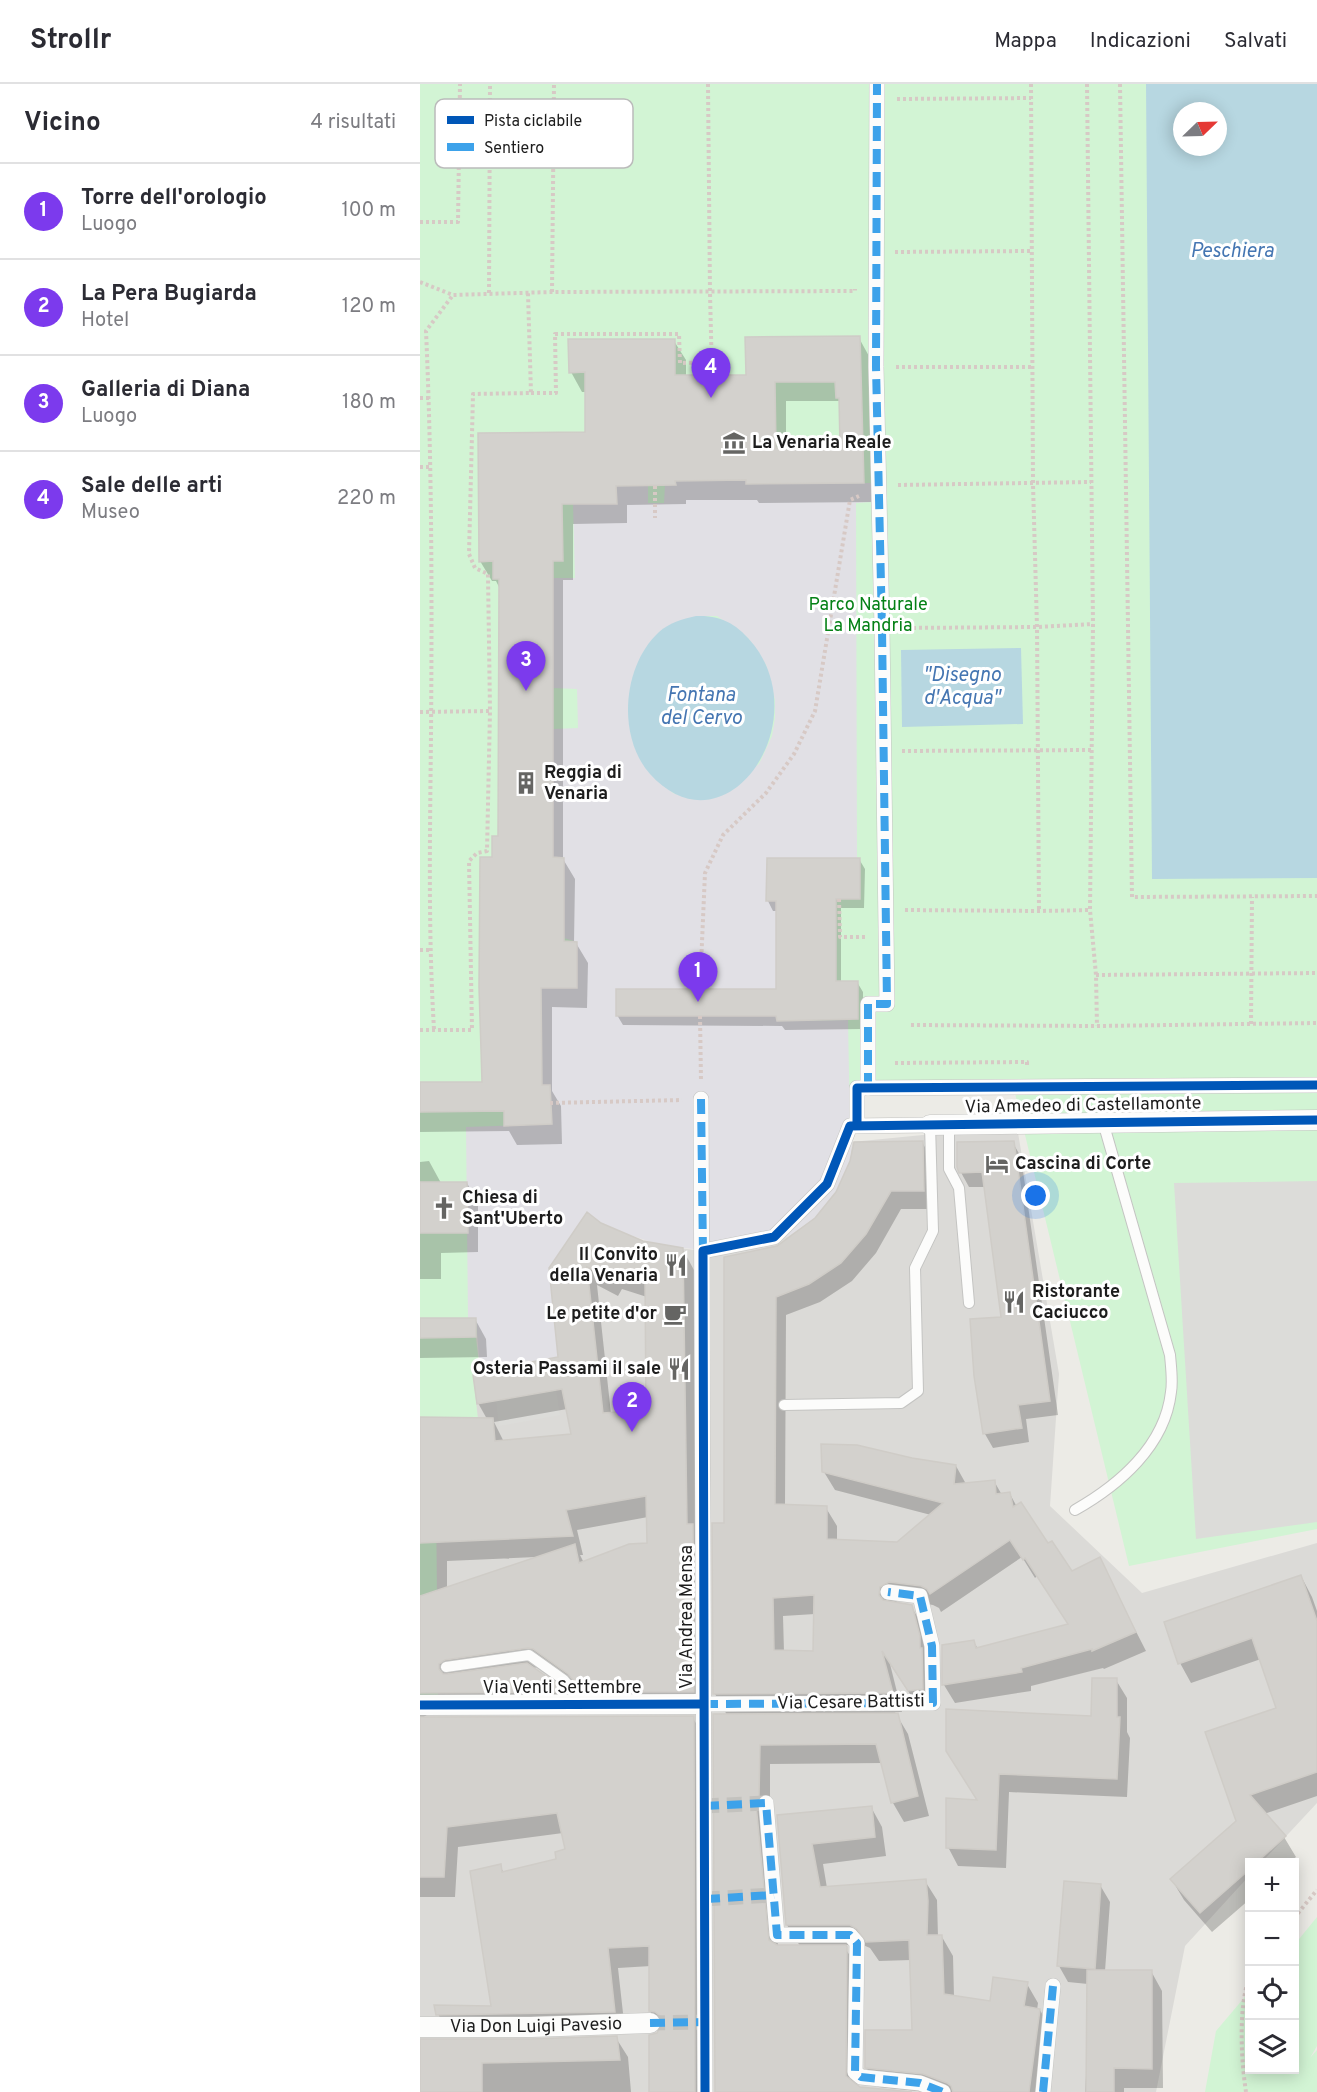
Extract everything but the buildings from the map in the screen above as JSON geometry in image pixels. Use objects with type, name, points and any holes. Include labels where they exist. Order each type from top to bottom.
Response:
[{"type":"street","points":[[868,1088],[868,1004],[887,1004],[876,366],[877,92]]},
{"type":"street","points":[[703,1251],[774,1237],[827,1184],[854,1126],[857,1088],[1317,1084]]},
{"type":"street","name":"Via Andrea Mensa","points":[[701,1099],[705,2092]]},
{"type":"street","name":"Via Amedeo di Castellamonte","points":[[854,1126],[1317,1120]]},
{"type":"street","name":"Via Cesare Battisti","points":[[704,1704],[933,1703],[932,1646],[920,1596],[888,1592]]},
{"type":"street","name":"Via Venti Settembre","points":[[420,1705],[704,1704]]},
{"type":"street","points":[[766,1803],[777,1935],[850,1935],[857,1943],[855,2072],[861,2077],[920,2083],[943,2092]]},
{"type":"street","points":[[1043,2092],[1053,1986]]},
{"type":"street","name":"Via Don Luigi Pavesio","points":[[420,2027],[531,2027],[650,2023]]},
{"type":"lane","points":[[1076,1510],[1099,1497],[1126,1476],[1151,1444],[1167,1411],[1172,1391],[1170,1355],[1118,1167],[1103,1122]]},
{"type":"lane","points":[[940,1124],[949,1169],[959,1188],[969,1303]]},
{"type":"lane","points":[[784,1405],[901,1403],[918,1391],[915,1268],[933,1231],[940,1124]]},
{"type":"lane","points":[[446,1667],[529,1656],[564,1680],[583,1705]]},
{"type":"path","points":[[460,84],[460,99]]},
{"type":"path","points":[[490,84],[490,99]]},
{"type":"path","points":[[554,84],[554,99]]},
{"type":"path","points":[[708,84],[712,375]]},
{"type":"path","points":[[1030,84],[1039,911]]},
{"type":"path","points":[[1087,84],[1093,624],[1090,910],[1096,975],[1097,1026]]},
{"type":"path","points":[[1120,84],[1132,897],[1317,896]]},
{"type":"path","points":[[877,92],[1031,98]]},
{"type":"path","points":[[420,222],[458,222],[459,168]]},
{"type":"path","points":[[489,293],[490,168]]},
{"type":"path","points":[[552,292],[553,168]]},
{"type":"path","points":[[876,252],[1032,251]]},
{"type":"path","points":[[420,282],[453,296],[552,292],[855,291],[855,280]]},
{"type":"path","points":[[528,293],[531,393]]},
{"type":"path","points":[[434,1029],[429,950],[431,712],[429,398],[426,331],[453,296]]},
{"type":"path","points":[[420,1030],[472,1030],[470,861],[477,853],[488,851],[490,711],[488,574],[475,568],[469,554],[473,394],[556,393],[555,334],[680,334],[680,363],[712,362]]},
{"type":"path","points":[[876,366],[1033,367]]},
{"type":"path","points":[[420,398],[429,398]]},
{"type":"path","points":[[420,467],[429,466]]},
{"type":"path","points":[[879,486],[1091,482]]},
{"type":"path","points":[[655,486],[655,518]]},
{"type":"path","points":[[700,988],[705,873],[723,836],[766,793],[794,754],[815,711],[850,500],[860,495]]},
{"type":"path","points":[[882,628],[1037,627],[1093,624]]},
{"type":"path","points":[[420,712],[490,711]]},
{"type":"path","points":[[883,751],[1093,750]]},
{"type":"path","points":[[1251,1024],[1252,897]]},
{"type":"path","points":[[839,899],[840,937],[886,938]]},
{"type":"path","points":[[886,910],[1090,910]]},
{"type":"path","points":[[420,950],[429,950]]},
{"type":"path","points":[[1096,975],[1317,973]]},
{"type":"path","points":[[550,1103],[701,1099],[700,1016]]},
{"type":"path","points":[[911,1025],[1097,1026],[1317,1023]]},
{"type":"path","points":[[1299,1912],[1317,1890]]},
{"type":"path","points":[[1245,2000],[1242,2061],[1246,2092]]},
{"type":"shaded area","points":[[746,480],[746,484],[872,483],[871,502],[856,503],[857,858],[767,858],[766,901],[776,901],[776,989],[616,989],[616,1015],[776,1016],[778,1021],[848,1020],[852,1142],[850,1161],[836,1192],[815,1218],[789,1236],[762,1248],[724,1252],[663,1246],[621,1232],[601,1223],[587,1212],[549,1270],[558,1357],[480,1371],[476,1318],[468,1318],[466,1127],[551,1124],[550,1085],[542,1085],[541,988],[577,988],[577,942],[564,938],[564,858],[553,857],[553,729],[578,728],[577,689],[553,688],[553,578],[575,578],[573,504],[617,504],[616,486],[648,485],[648,503],[664,503],[665,485],[675,485],[675,481]],"holes":[[[696,616],[717,616],[748,638],[766,665],[775,700],[775,718],[772,736],[759,764],[702,800],[673,793],[641,760],[631,734],[628,706]]]},
{"type":"shaded area","points":[[943,1133],[1018,1133],[1059,1374],[1050,1506],[1142,1593],[1317,1543],[1317,1803],[1266,1858],[1245,1858],[1245,1880],[1185,1946],[1156,2092],[420,2092],[420,1367],[480,1371],[558,1357],[558,1255],[587,1212],[621,1232],[643,1241],[703,1251],[815,1218],[836,1192],[850,1162],[852,1142]]},
{"type":"shaded area","points":[[1317,1181],[1317,1522],[1196,1539],[1174,1183]]},
{"type":"shaded area","points":[[556,1390],[560,1415],[499,1426],[496,1400]]},
{"type":"green space","name":"Parco Naturale La Mandria","points":[[420,84],[1317,84],[1317,1529],[1129,1566],[1013,1085],[522,1104],[476,1338],[480,1371],[473,1375],[481,1445],[436,1496],[438,1696],[420,1696]]},
{"type":"green space","points":[[1317,1917],[1317,2046],[1310,2058],[1317,2050],[1317,2092],[1205,2092],[1216,2031],[1245,1997],[1245,2074],[1299,2074],[1299,1939]]},
{"type":"water","name":"Peschiera","points":[[1146,84],[1317,84],[1317,878],[1152,879]]},
{"type":"water","name":"Fontana del Cervo","points":[[696,616],[714,617],[728,622],[741,631],[754,645],[770,677],[774,711],[768,743],[753,771],[732,791],[706,800],[678,795],[650,774],[639,759],[632,741],[629,722],[628,702],[631,682],[637,663],[647,646],[667,626]]},
{"type":"water","name":"\"Disegno d'Acqua\"","points":[[1021,648],[1023,724],[902,727],[901,650]]},
{"type":"tunnel","points":[[704,1806],[766,1803]]},
{"type":"tunnel","points":[[705,1899],[774,1895]]},
{"type":"tunnel","points":[[650,2023],[705,2022]]},
{"type":"marked path","points":[[868,1088],[868,1004],[887,1004],[876,367],[877,84]]},
{"type":"marked path","points":[[701,1099],[703,1255]]},
{"type":"marked path","points":[[703,1704],[933,1703],[932,1646],[920,1596],[888,1592]]},
{"type":"marked path","points":[[704,1806],[766,1803],[777,1935],[850,1935],[857,1943],[855,2072],[861,2077],[920,2083],[943,2092]]},
{"type":"marked path","points":[[705,1899],[774,1895]]},
{"type":"marked path","points":[[1043,2092],[1053,1986]]},
{"type":"marked path","points":[[650,2023],[705,2022]]},
{"type":"cycle path","points":[[857,1125],[857,1088],[1317,1085]]},
{"type":"cycle path","points":[[705,2092],[703,1251],[774,1237],[827,1184],[850,1126],[1317,1120]]},
{"type":"cycle path","points":[[420,1705],[703,1704]]},
{"type":"place","name":"Sale delle arti","points":[[711,398]]},
{"type":"place","name":"La Venaria Reale","points":[[734,443]]},
{"type":"place","name":"Galleria di Diana","points":[[526,691]]},
{"type":"place","name":"Reggia di Venaria","points":[[526,783]]},
{"type":"place","name":"Torre dell'orologio","points":[[698,1002]]},
{"type":"place","name":"Cascina di Corte","points":[[997,1164]]},
{"type":"place","name":"Chiesa di Sant'Uberto","points":[[444,1208]]},
{"type":"place","name":"Il Convito della Venaria","points":[[676,1265]]},
{"type":"place","name":"Ristorante Caciucco","points":[[1014,1302]]},
{"type":"place","name":"Le petite d'or","points":[[675,1314]]},
{"type":"place","name":"Osteria Passami il sale","points":[[679,1369]]},
{"type":"place","name":"La Pera Bugiarda","points":[[632,1432]]}]
